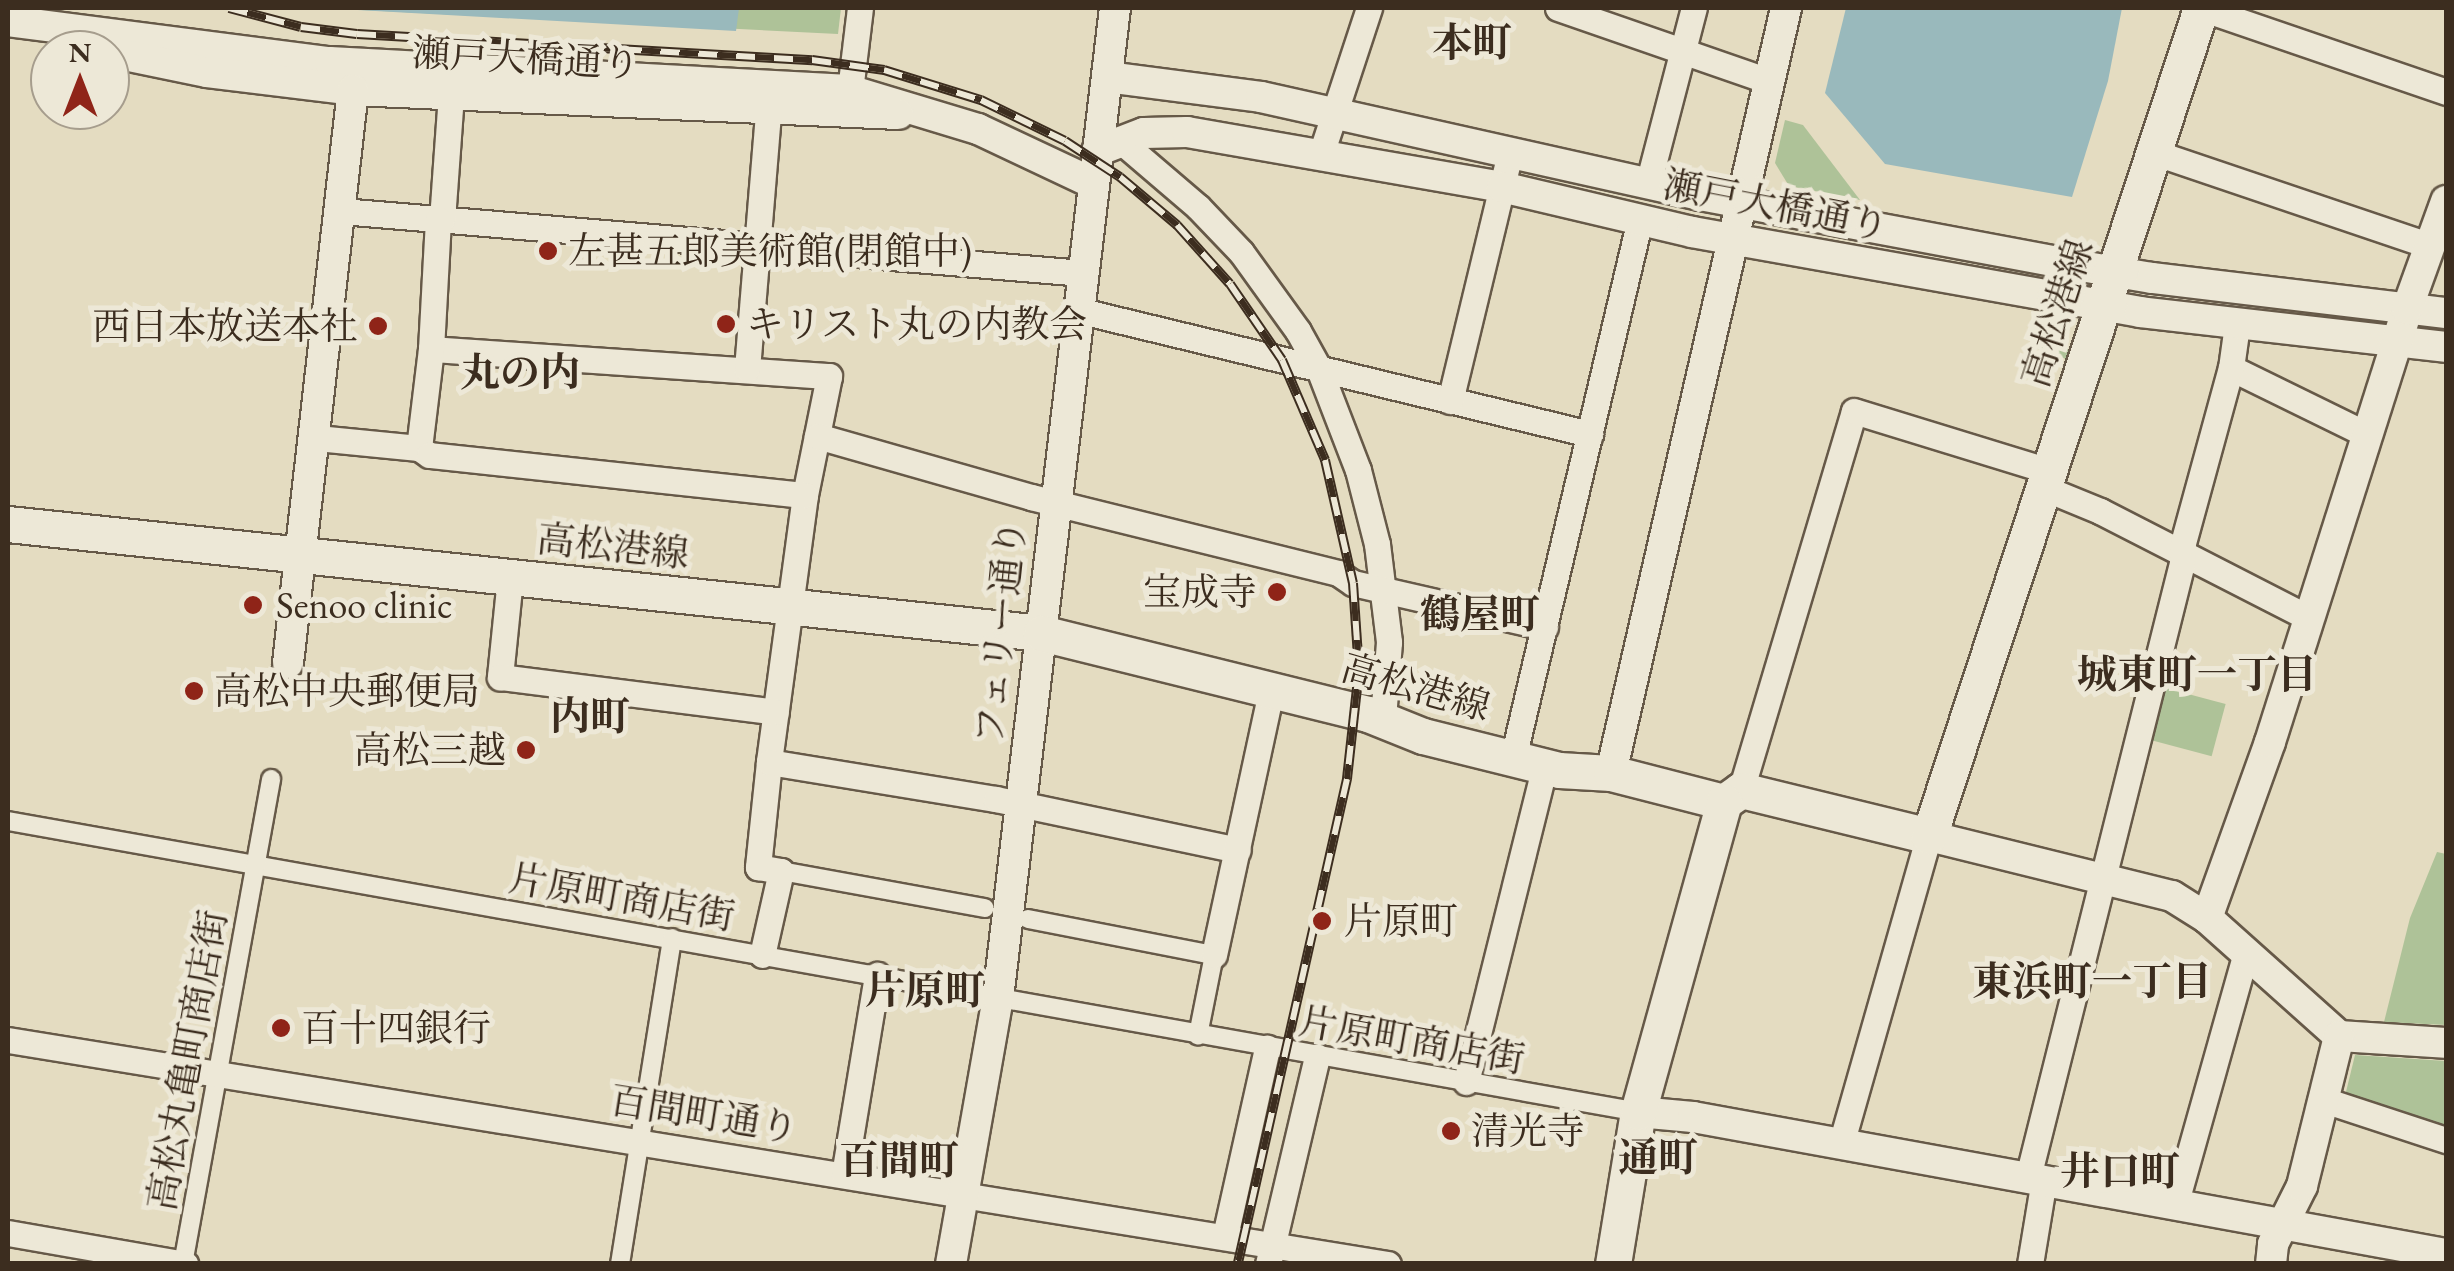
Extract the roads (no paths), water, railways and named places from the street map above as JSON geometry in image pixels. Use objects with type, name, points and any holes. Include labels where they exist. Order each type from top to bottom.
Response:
[{"type":"main road","name":"高松港線","points":[[8,524],[1041,633],[1271,690],[1383,720],[1423,736],[1572,773],[1611,773],[1929,836],[2201,8]]},
{"type":"main road","points":[[1613,1264],[1638,1112],[1733,796]]},
{"type":"street","points":[[848,101],[860,8]]},
{"type":"street","name":"フェリー通り","points":[[951,1264],[964,1194],[987,996],[1021,804],[1092,183],[1110,146],[1107,77],[1115,8]]},
{"type":"street","points":[[1320,154],[1369,8]]},
{"type":"street","points":[[1558,8],[1769,81]]},
{"type":"street","points":[[1648,184],[1694,8]]},
{"type":"street","points":[[1611,773],[1786,8]]},
{"type":"street","points":[[2201,8],[2446,92]]},
{"type":"street","name":"瀬戸大橋通り","points":[[8,21],[330,62],[770,98]]},
{"type":"street","name":"瀬戸大橋通り","points":[[130,56],[207,72],[353,90],[848,101],[940,114],[1092,183]]},
{"type":"street","name":"瀬戸大橋通り","points":[[1107,77],[1261,97],[1648,184],[2114,272],[2446,313]]},
{"type":"street","points":[[288,663],[309,457],[317,438],[353,90]]},
{"type":"street","points":[[419,448],[431,349],[451,94]]},
{"type":"street","points":[[747,370],[770,98]]},
{"type":"street","name":"瀬戸大橋通り","points":[[1110,146],[1163,131],[1320,154],[1502,187],[1734,239],[2103,306],[2446,347]]},
{"type":"street","points":[[1110,146],[1184,194],[1241,252],[1298,331],[1318,370],[1368,504],[1389,642],[1383,720]]},
{"type":"street","points":[[2153,152],[2431,246]]},
{"type":"street","points":[[1450,401],[1510,153]]},
{"type":"street","points":[[2208,918],[2309,618],[2406,309],[2446,201]]},
{"type":"street","points":[[341,211],[1082,273]]},
{"type":"street","points":[[1466,1082],[1529,762],[1545,627],[1640,220]]},
{"type":"street","points":[[1077,310],[1590,434]]},
{"type":"street","points":[[2030,1264],[2036,1178],[2102,879],[2231,368],[2237,325]]},
{"type":"street","points":[[431,349],[829,376],[805,494],[770,762],[770,869],[762,955]]},
{"type":"street","points":[[2231,368],[2366,434]]},
{"type":"street","points":[[1733,796],[1854,411],[2047,480],[2064,493],[2309,618]]},
{"type":"street","points":[[817,436],[1055,502],[1338,573],[1353,583],[1545,627]]},
{"type":"street","points":[[317,438],[419,448],[430,455],[805,494]]},
{"type":"street","points":[[510,578],[500,677],[776,712]]},
{"type":"street","points":[[1198,1035],[1271,690]]},
{"type":"street","points":[[770,762],[1021,804],[1238,850]]},
{"type":"street","name":"高松丸亀町商店街","points":[[183,1263],[271,778]]},
{"type":"street","name":"片原町商店街","points":[[8,821],[1638,1112]]},
{"type":"street","points":[[1841,1144],[1929,836],[2172,896],[2208,918],[2338,1036],[2446,1043]]},
{"type":"street","points":[[770,869],[985,908]]},
{"type":"street","points":[[1028,919],[1214,955]]},
{"type":"street","points":[[620,1264],[672,938]]},
{"type":"street","points":[[2175,1205],[2246,952]]},
{"type":"street","points":[[844,1174],[876,975]]},
{"type":"street","points":[[2271,1264],[2274,1244],[2302,1186],[2338,1036]]},
{"type":"street","name":"百間町通り","points":[[8,1040],[1225,1236],[1270,1254],[1388,1264]]},
{"type":"street","points":[[1225,1236],[1267,1048]]},
{"type":"street","points":[[1270,1254],[1317,1057]]},
{"type":"street","points":[[2321,1099],[2446,1140]]},
{"type":"street","points":[[1638,1112],[1693,1117],[2036,1178],[2284,1228],[2446,1254]]},
{"type":"street","points":[[8,1234],[183,1263]]},
{"type":"water","points":[[322,8],[739,8],[736,31]]},
{"type":"water","points":[[1846,8],[2122,8],[2108,81],[2072,197],[1885,164],[1825,93]]},
{"type":"railway","points":[[229,8],[301,27],[357,34],[812,60],[884,70],[981,100],[1065,141],[1120,177],[1177,225],[1230,284],[1282,360],[1325,460],[1353,583],[1359,670],[1347,779],[1238,1264]]},
{"type":"place","name":"左甚五郎美術館(閉館中)","points":[[548,251]]},
{"type":"place","name":"キリスト丸の内教会","points":[[726,324]]},
{"type":"place","name":"西日本放送本社","points":[[378,326]]},
{"type":"place","name":"宝成寺","points":[[1277,592]]},
{"type":"place","name":"Senoo clinic","points":[[253,605]]},
{"type":"place","name":"高松中央郵便局","points":[[194,691]]},
{"type":"place","name":"高松三越","points":[[526,750]]},
{"type":"place","name":"片原町","points":[[1322,921]]},
{"type":"place","name":"百十四銀行","points":[[281,1028]]},
{"type":"place","name":"清光寺","points":[[1451,1131]]},
{"type":"district","name":"本町","points":[[1472,42]]},
{"type":"district","name":"丸の内","points":[[520,372]]},
{"type":"district","name":"鶴屋町","points":[[1480,614]]},
{"type":"district","name":"城東町一丁目","points":[[2197,674]]},
{"type":"district","name":"内町","points":[[590,716]]},
{"type":"district","name":"東浜町一丁目","points":[[2092,981]]},
{"type":"district","name":"片原町","points":[[925,990]]},
{"type":"district","name":"通町","points":[[1658,1157]]},
{"type":"district","name":"百間町","points":[[899,1160]]},
{"type":"district","name":"井口町","points":[[2120,1171]]}]
